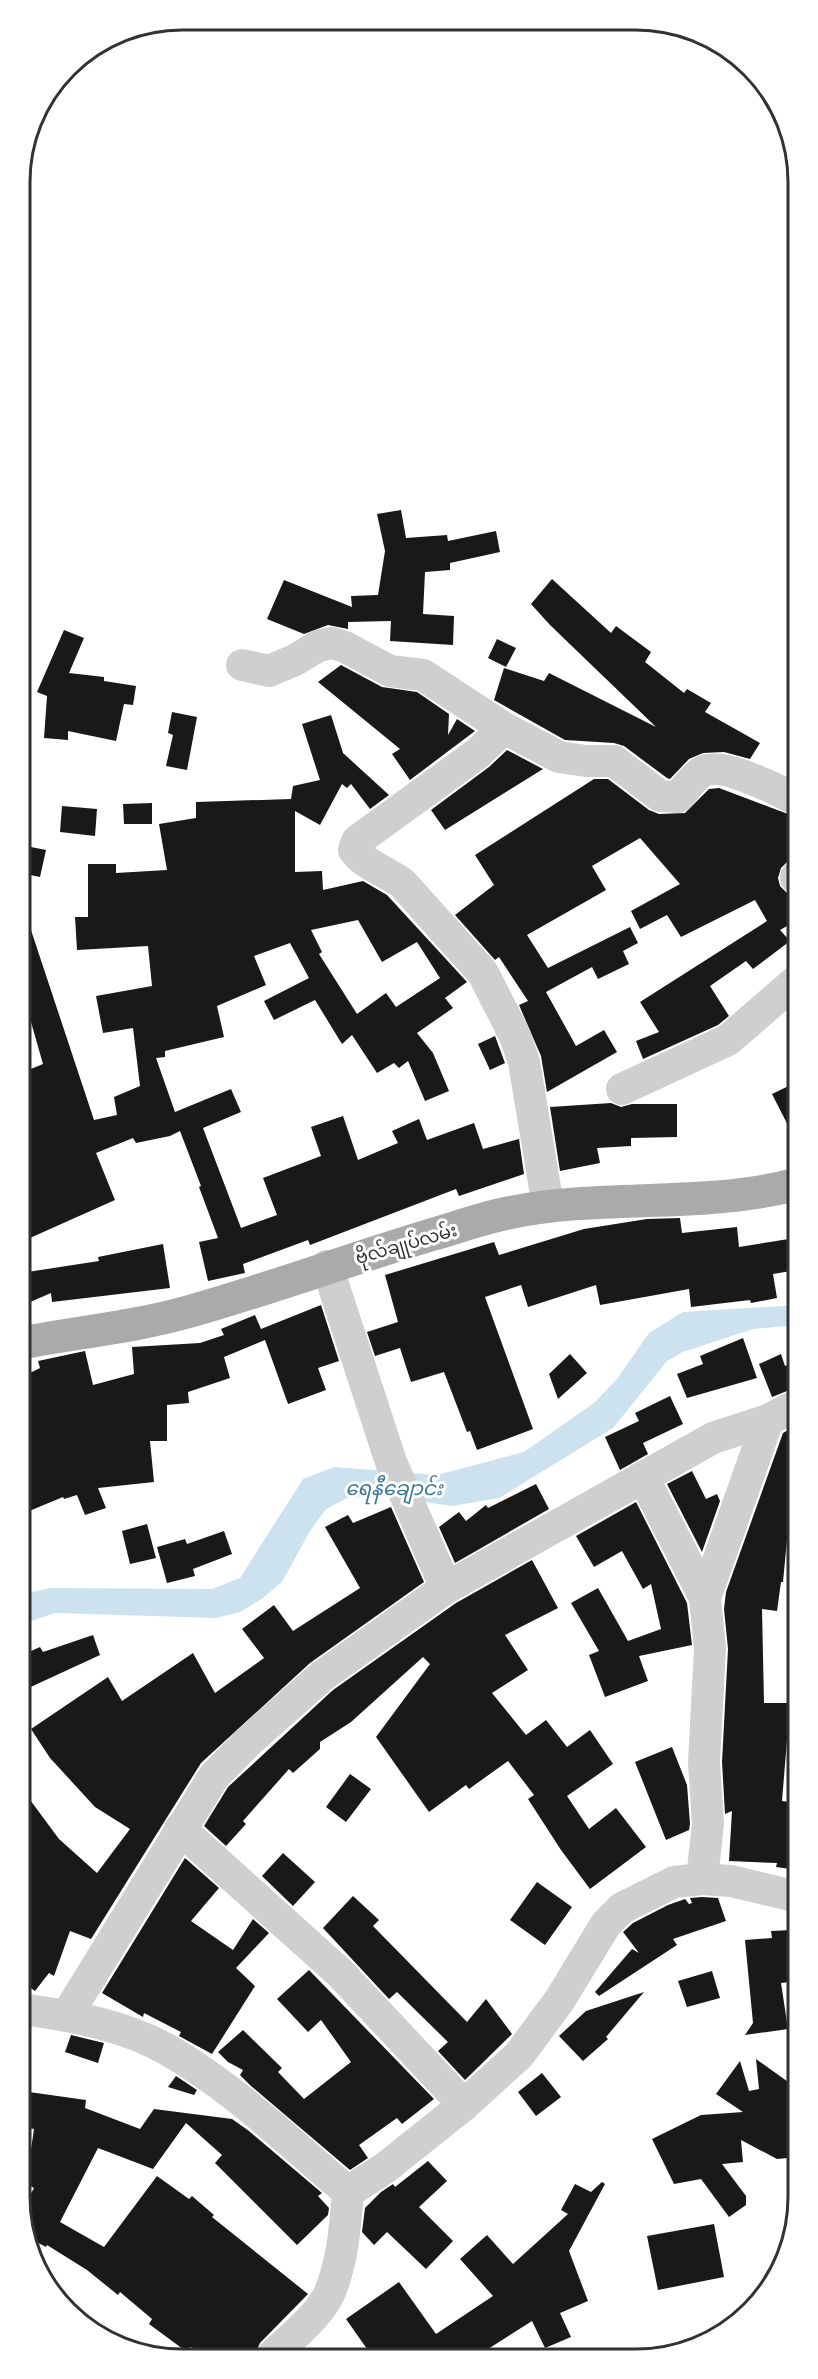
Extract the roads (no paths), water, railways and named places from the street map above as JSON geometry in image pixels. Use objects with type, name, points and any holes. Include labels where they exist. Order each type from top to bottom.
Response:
[{"type":"main road","name":"ဗိုလ်‌ချုပ်‌လမ်း","points":[[30,1342],[131,1326],[191,1311],[327,1266],[507,1213],[577,1202],[728,1196],[765,1193],[788,1187]]},
{"type":"street","points":[[242,665],[269,670],[295,660],[318,646],[332,643],[345,647],[390,670],[423,675],[504,728],[559,756],[586,761],[614,761],[660,796],[678,797],[701,772],[717,769],[730,771],[788,796]]},
{"type":"street","points":[[504,728],[478,753],[357,841],[354,850],[359,858],[388,872],[403,884],[483,973],[515,1036],[524,1062],[548,1206]]},
{"type":"street","points":[[622,1089],[728,1040],[788,988]]},
{"type":"street","points":[[327,1266],[392,1462],[446,1588]]},
{"type":"street","points":[[67,2015],[214,1776],[250,1740],[322,1676],[446,1588],[713,1438],[768,1420],[788,1410]]},
{"type":"street","points":[[705,1598],[768,1420]]},
{"type":"street","points":[[644,1477],[705,1598],[710,1648],[704,1762],[708,1824],[702,1879]]},
{"type":"street","points":[[180,1829],[340,1972],[464,2105]]},
{"type":"street","points":[[348,2192],[385,2168],[464,2105],[519,2055],[559,2001],[606,1924],[622,1908],[674,1882],[702,1879],[731,1881],[788,1895]]},
{"type":"street","points":[[30,2010],[67,2015],[111,2027],[166,2049],[221,2085],[348,2192]]},
{"type":"street","points":[[280,2349],[298,2332],[328,2296],[345,2232],[348,2192]]},
{"type":"water","name":"ရေနီချောင်း","points":[[788,1306],[788,1326],[753,1329],[683,1352],[667,1361],[613,1428],[499,1498],[452,1506],[387,1496],[349,1497],[326,1509],[310,1531],[282,1582],[263,1598],[240,1612],[216,1618],[55,1613],[30,1621],[30,1592],[51,1588],[212,1589],[240,1578],[303,1479],[334,1467],[437,1475],[524,1452],[594,1403],[617,1379],[649,1333],[683,1312]]}]
